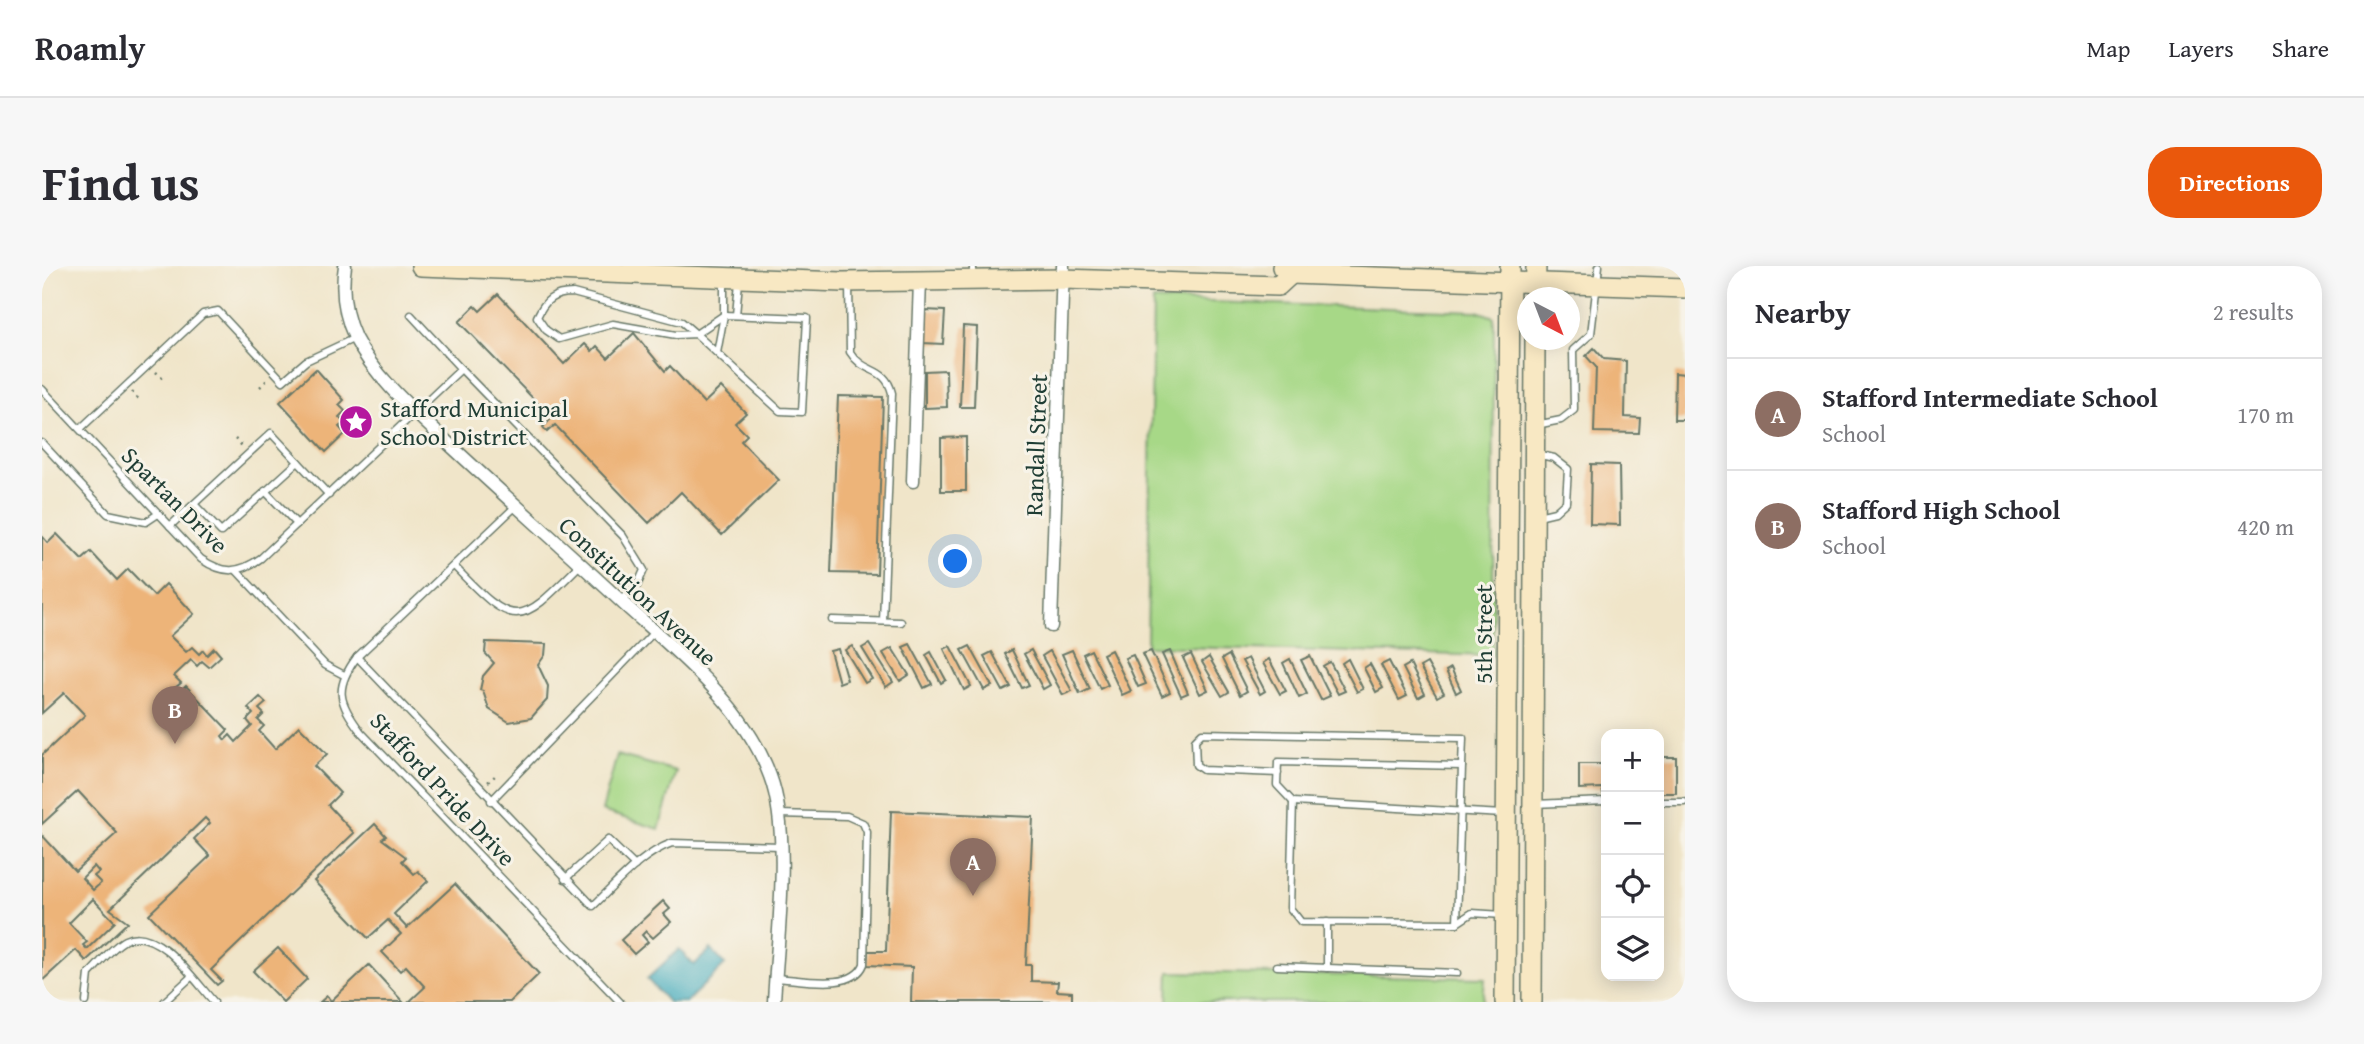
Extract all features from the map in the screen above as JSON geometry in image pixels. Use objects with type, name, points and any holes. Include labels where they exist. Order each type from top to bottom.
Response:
[{"type":"main road","points":[[421,266],[849,282],[920,281],[973,273],[1063,273],[1278,286],[1287,269],[1425,272],[1462,277],[1510,274],[1535,282],[1598,276],[1685,288]]},
{"type":"main road","name":"5th Street","points":[[1505,1002],[1510,274]]},
{"type":"main road","name":"5th Street","points":[[1532,1002],[1535,350]]},
{"type":"main road","points":[[1509,425],[1535,425]]},
{"type":"main road","points":[[1508,517],[1534,517]]},
{"type":"main road","points":[[1507,657],[1533,657]]},
{"type":"main road","points":[[1506,814],[1532,804]]},
{"type":"main road","points":[[1505,915],[1532,913]]},
{"type":"street","name":"Constitution Avenue","points":[[345,266],[341,292],[355,338],[375,368],[416,413],[654,632],[738,716],[753,737],[771,777],[780,814],[774,1002]]},
{"type":"street","name":"Randall Street","points":[[1051,626],[1063,273]]},
{"type":"street","points":[[913,481],[920,281]]},
{"type":"lane","points":[[1535,425],[1561,420],[1574,410],[1573,351],[1591,334],[1598,276]]},
{"type":"lane","points":[[731,278],[736,315]]},
{"type":"lane","points":[[717,353],[731,278]]},
{"type":"lane","points":[[849,282],[850,352],[864,368],[879,371],[888,379],[892,393],[883,621]]},
{"type":"lane","points":[[724,315],[696,334],[676,335],[613,324],[559,339],[546,330],[537,317],[543,303],[557,293],[573,293],[682,322],[696,334],[717,353],[780,411],[802,412],[807,318],[724,315]]},
{"type":"lane","points":[[80,429],[203,314],[218,311],[283,381],[306,361],[355,338]]},
{"type":"lane","points":[[411,315],[623,536],[639,557],[644,570],[637,586],[621,601]]},
{"type":"lane","name":"Spartan Drive","points":[[42,389],[201,559],[218,570],[237,571],[261,558],[461,369]]},
{"type":"lane","points":[[170,526],[271,432],[328,495]]},
{"type":"lane","points":[[42,443],[108,514],[146,522],[159,514]]},
{"type":"lane","points":[[1534,453],[1554,458],[1568,469],[1566,502],[1555,512],[1534,517]]},
{"type":"lane","points":[[194,504],[221,532],[298,462]]},
{"type":"lane","points":[[265,491],[297,524]]},
{"type":"lane","points":[[237,571],[325,665],[344,675],[357,657],[516,506]]},
{"type":"lane","points":[[454,566],[491,604],[504,611],[521,613],[538,607],[581,565]]},
{"type":"lane","points":[[832,620],[901,622]]},
{"type":"lane","points":[[491,801],[654,632]]},
{"type":"lane","points":[[357,657],[593,906],[635,866],[660,847],[672,842],[781,846]]},
{"type":"lane","name":"Stafford Pride Drive","points":[[344,675],[340,694],[345,711],[361,732],[620,1002]]},
{"type":"lane","points":[[1278,773],[1203,770],[1196,765],[1195,740],[1202,733],[1463,738],[1457,923]]},
{"type":"lane","points":[[1462,766],[1278,762],[1278,785],[1293,802],[1290,908],[1301,922],[1457,923],[1472,913],[1505,915]]},
{"type":"lane","points":[[1532,804],[1601,801]]},
{"type":"lane","points":[[1293,802],[1506,814]]},
{"type":"lane","points":[[1664,802],[1684,802]]},
{"type":"lane","points":[[775,978],[846,981],[860,972],[864,964],[867,832],[863,823],[847,816],[780,814]]},
{"type":"lane","points":[[565,879],[608,840],[635,866]]},
{"type":"lane","points":[[1327,922],[1327,968]]},
{"type":"lane","points":[[86,1002],[89,974],[118,946],[137,937],[157,941],[214,1002]]},
{"type":"lane","points":[[1277,966],[1457,973]]},
{"type":"lane","points":[[164,1002],[191,977]]},
{"type":"path","points":[[126,386],[141,402]]},
{"type":"green space","points":[[1153,300],[1477,311],[1494,317],[1493,656],[1147,646]]},
{"type":"green space","points":[[617,755],[676,771],[659,829],[602,811]]},
{"type":"green space","points":[[1169,972],[1485,978],[1483,1002],[1168,1002]]},
{"type":"water","points":[[679,949],[694,965],[711,949],[725,965],[686,1002],[668,1002],[647,979]]},
{"type":"building","points":[[498,294],[564,364],[585,344],[592,351],[597,346],[608,358],[634,333],[665,371],[670,366],[704,403],[721,387],[746,413],[735,423],[747,435],[741,441],[779,480],[722,535],[681,492],[649,523],[555,425],[547,432],[543,427],[552,418],[459,322],[475,306],[480,311]]},
{"type":"building","points":[[925,310],[945,311],[943,344],[923,343]]},
{"type":"building","points":[[963,326],[977,327],[974,407],[960,407]]},
{"type":"building","points":[[1594,348],[1604,359],[1626,361],[1625,417],[1640,418],[1639,433],[1594,432],[1596,367],[1586,356]]},
{"type":"building","points":[[316,369],[344,400],[339,405],[345,411],[339,417],[344,423],[339,427],[345,434],[326,452],[280,402]]},
{"type":"building","points":[[946,370],[947,407],[925,408],[925,371]]},
{"type":"building","points":[[1675,373],[1685,374],[1685,420],[1674,420]]},
{"type":"building","points":[[838,396],[883,397],[877,574],[831,573]]},
{"type":"building","points":[[966,437],[966,491],[941,491],[941,438]]},
{"type":"building","points":[[1591,464],[1619,465],[1620,525],[1590,524]]},
{"type":"building","points":[[57,534],[82,560],[91,552],[117,580],[128,569],[154,596],[166,584],[194,614],[170,636],[186,652],[192,647],[199,654],[203,650],[207,655],[214,648],[221,656],[209,667],[202,661],[197,666],[191,660],[174,676],[181,683],[175,688],[179,693],[186,686],[228,730],[222,736],[225,740],[230,735],[236,742],[252,726],[247,720],[253,714],[248,708],[260,697],[266,703],[259,709],[264,714],[258,720],[264,726],[259,731],[275,749],[299,726],[327,754],[314,766],[340,793],[328,805],[354,833],[211,970],[222,981],[217,985],[149,914],[210,856],[194,839],[210,823],[205,818],[110,909],[128,922],[86,961],[76,950],[42,981],[42,835],[75,871],[117,833],[78,791],[42,824],[42,755],[85,715],[64,693],[42,713],[42,536],[48,543]],"holes":[[[94,866],[99,872],[94,876],[101,883],[93,890],[82,878]],[[93,899],[115,922],[87,949],[83,945],[87,942],[69,923]]]},
{"type":"building","points":[[486,642],[546,644],[545,655],[538,665],[548,686],[547,700],[531,718],[509,722],[489,709],[483,691],[480,690],[483,676],[494,663],[485,653]]},
{"type":"building","points":[[869,644],[893,682],[886,687],[862,648]]},
{"type":"building","points":[[910,644],[932,684],[924,688],[903,647]]},
{"type":"building","points":[[852,646],[872,679],[865,683],[845,650]]},
{"type":"building","points":[[950,646],[971,686],[964,690],[944,649]]},
{"type":"building","points":[[970,646],[992,686],[984,690],[962,650]]},
{"type":"building","points":[[892,648],[909,675],[900,681],[883,653]]},
{"type":"building","points":[[838,649],[847,680],[839,683],[830,651]]},
{"type":"building","points":[[1012,650],[1029,685],[1022,688],[1005,654]]},
{"type":"building","points":[[1031,650],[1050,685],[1043,689],[1024,654]]},
{"type":"building","points":[[1072,650],[1090,689],[1080,694],[1062,654]]},
{"type":"building","points":[[1091,650],[1108,685],[1100,689],[1083,654]]},
{"type":"building","points":[[1111,650],[1131,691],[1122,695],[1103,654]]},
{"type":"building","points":[[1050,651],[1072,691],[1063,695],[1042,656]]},
{"type":"building","points":[[1151,651],[1170,692],[1162,696],[1142,654]]},
{"type":"building","points":[[1170,651],[1188,693],[1181,696],[1162,654]]},
{"type":"building","points":[[931,652],[946,680],[941,683],[926,655]]},
{"type":"building","points":[[992,652],[1011,687],[1003,691],[984,656]]},
{"type":"building","points":[[1191,654],[1208,690],[1200,694],[1183,658]]},
{"type":"building","points":[[1133,655],[1146,684],[1138,687],[1125,658]]},
{"type":"building","points":[[1229,655],[1247,691],[1240,695],[1222,659]]},
{"type":"building","points":[[1310,656],[1330,696],[1321,700],[1301,660]]},
{"type":"building","points":[[1209,657],[1229,692],[1222,696],[1202,662]]},
{"type":"building","points":[[1248,658],[1265,691],[1260,694],[1242,661]]},
{"type":"building","points":[[1269,659],[1286,691],[1280,694],[1263,663]]},
{"type":"building","points":[[1290,659],[1307,694],[1299,698],[1283,663]]},
{"type":"building","points":[[1348,659],[1363,689],[1357,692],[1342,663]]},
{"type":"building","points":[[1389,661],[1407,696],[1399,700],[1381,665]]},
{"type":"building","points":[[1330,662],[1345,691],[1338,694],[1323,666]]},
{"type":"building","points":[[1427,663],[1444,693],[1437,697],[1420,667]]},
{"type":"building","points":[[1370,664],[1383,688],[1376,692],[1364,668]]},
{"type":"building","points":[[1410,664],[1425,694],[1418,698],[1403,668]]},
{"type":"building","points":[[1451,668],[1461,690],[1456,693],[1446,671]]},
{"type":"building","points":[[1664,757],[1676,757],[1676,793],[1664,793]]},
{"type":"building","points":[[1579,764],[1601,764],[1601,788],[1579,789]]},
{"type":"building","points":[[891,811],[1033,817],[1026,965],[1031,965],[1031,981],[1058,982],[1057,991],[1072,992],[1072,1002],[911,1002],[912,967],[867,965],[868,951],[886,951]]},
{"type":"building","points":[[375,824],[386,836],[382,839],[406,857],[402,861],[414,874],[418,871],[428,881],[394,914],[407,928],[455,884],[539,974],[510,1002],[409,1002],[425,987],[406,966],[400,971],[382,952],[401,934],[388,920],[368,938],[314,881]]},
{"type":"building","points":[[663,901],[670,909],[664,914],[671,922],[653,938],[646,931],[642,935],[648,942],[634,954],[621,940]]},
{"type":"building","points":[[278,948],[307,979],[283,1002],[253,971]]},
{"type":"building","points":[[369,965],[403,1002],[320,1002],[327,996],[331,1001]]},
{"type":"place","name":"Stafford Municipal School District","points":[[356,422]]},
{"type":"place","name":"Stafford High School","points":[[175,744]]},
{"type":"place","name":"Stafford Intermediate School","points":[[973,896]]}]
